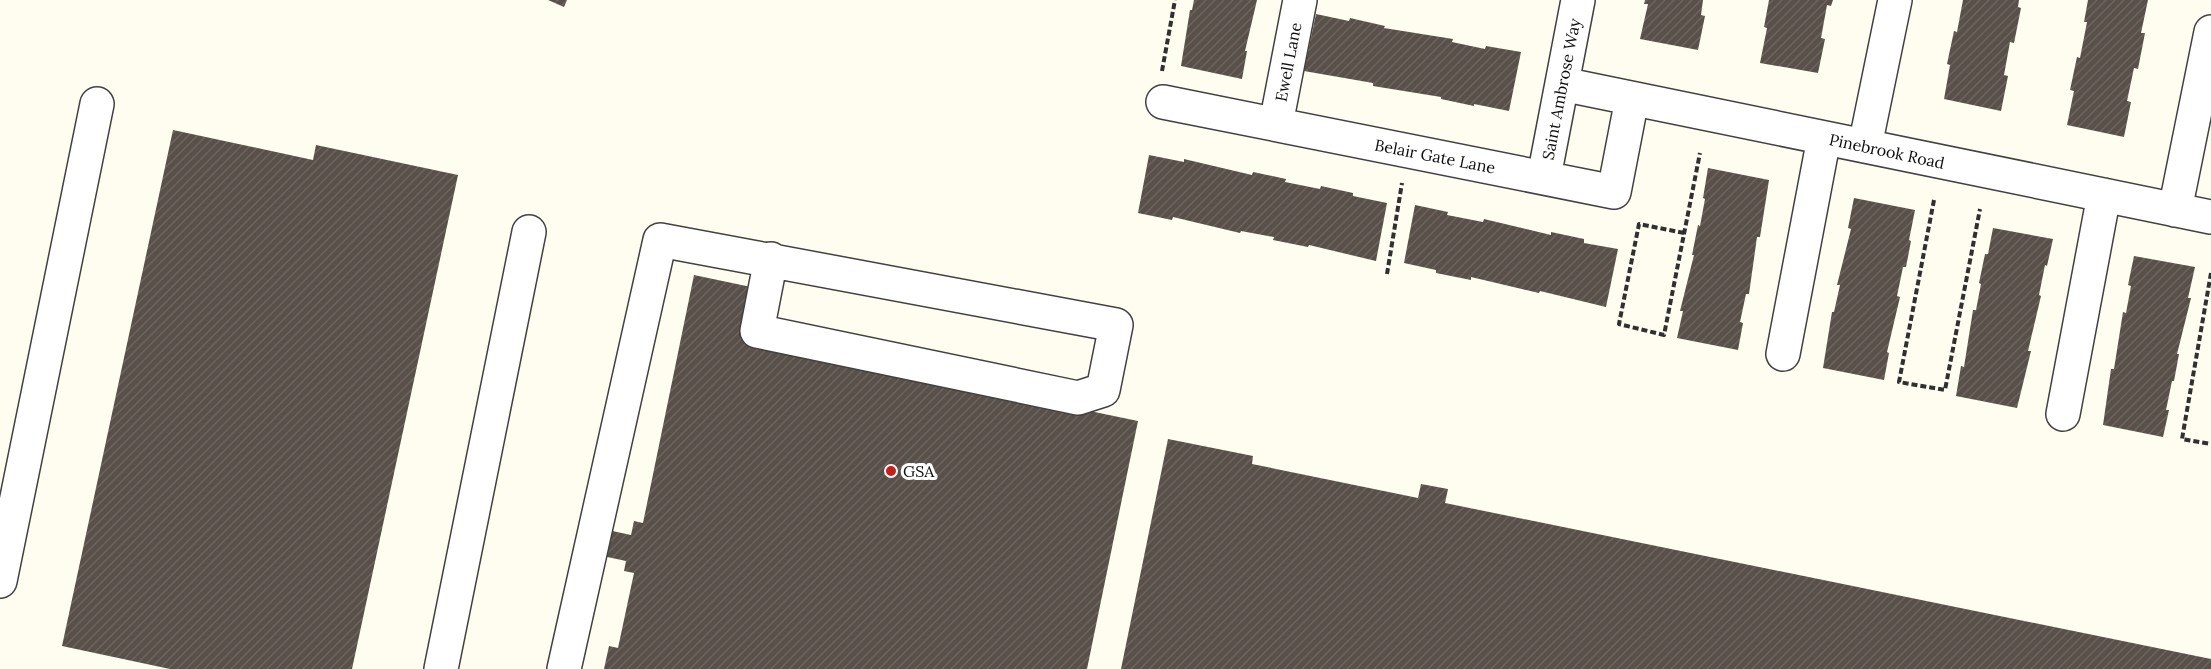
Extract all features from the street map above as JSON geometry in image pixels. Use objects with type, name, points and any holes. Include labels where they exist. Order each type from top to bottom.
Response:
[{"type":"street","name":"Ewell Lane","points":[[1276,124],[1300,0]]},
{"type":"street","name":"Saint Ambrose Way","points":[[1544,177],[1578,0]]},
{"type":"street","points":[[1865,146],[1895,0]]},
{"type":"street","points":[[2175,210],[2211,32]]},
{"type":"street","name":"Pinebrook Road","points":[[1562,84],[2211,217]]},
{"type":"street","name":"Belair Gate Lane","points":[[1162,89],[1276,124],[1614,192],[1632,99]]},
{"type":"street","points":[[0,581],[97,104]]},
{"type":"street","points":[[1783,354],[1824,138]]},
{"type":"street","points":[[2063,414],[2104,195]]},
{"type":"street","points":[[441,669],[529,232]]},
{"type":"street","points":[[564,669],[660,240],[771,260],[1116,325],[1102,390],[1078,398],[757,331],[771,260]]},
{"type":"path","points":[[1162,89],[1175,0]]},
{"type":"path","points":[[1684,233],[1639,224],[1619,324],[1664,335],[1700,153]]},
{"type":"path","points":[[1387,274],[1404,174]]},
{"type":"path","points":[[1934,200],[1899,382],[1945,390],[1980,208]]},
{"type":"path","points":[[2211,273],[2182,439],[2211,444]]},
{"type":"building","points":[[548,0],[567,0],[564,7]]},
{"type":"building","points":[[1194,0],[1257,0],[1245,51],[1247,51],[1242,79],[1181,66],[1190,10],[1192,10]]},
{"type":"building","points":[[1645,0],[1703,0],[1701,15],[1705,16],[1698,50],[1640,39],[1648,4],[1644,4]]},
{"type":"building","points":[[1769,0],[1833,0],[1831,6],[1827,5],[1821,38],[1825,39],[1818,73],[1760,63],[1767,28],[1764,27]]},
{"type":"building","points":[[1963,0],[2019,0],[2018,7],[2021,8],[2014,43],[2010,42],[2004,75],[2008,76],[2001,111],[1944,99],[1950,65],[1947,64],[1954,31],[1957,32]]},
{"type":"building","points":[[2088,0],[2148,0],[2141,33],[2145,33],[2138,69],[2134,68],[2127,101],[2131,102],[2124,137],[2067,125],[2074,91],[2070,90],[2077,57],[2080,58],[2087,22],[2084,22]]},
{"type":"building","points":[[1316,14],[1349,21],[1350,18],[1385,26],[1384,28],[1453,39],[1452,42],[1485,49],[1486,46],[1521,52],[1509,111],[1304,71]]},
{"type":"building","points":[[173,130],[313,160],[316,145],[458,175],[352,669],[170,669],[62,646]]},
{"type":"building","points":[[1149,155],[1184,162],[1184,159],[1252,175],[1253,172],[1286,179],[1285,182],[1320,189],[1321,186],[1387,203],[1376,261],[1309,245],[1308,247],[1273,240],[1274,237],[1241,231],[1240,233],[1173,217],[1172,220],[1138,213]]},
{"type":"building","points":[[1708,168],[1769,180],[1760,237],[1757,237],[1749,294],[1746,294],[1740,322],[1743,323],[1738,350],[1677,338],[1683,311],[1680,311],[1705,199],[1703,198]]},
{"type":"building","points":[[1854,198],[1915,210],[1906,267],[1903,267],[1897,296],[1900,297],[1887,352],[1889,353],[1884,380],[1823,368],[1832,312],[1834,312],[1840,285],[1837,285],[1851,229],[1848,228]]},
{"type":"building","points":[[1415,205],[1448,212],[1447,215],[1483,222],[1484,219],[1551,235],[1551,232],[1584,239],[1584,243],[1618,249],[1606,307],[1471,277],[1471,280],[1436,273],[1436,270],[1404,263]]},
{"type":"building","points":[[1993,228],[2053,239],[2047,266],[2045,265],[2039,295],[2041,296],[2028,351],[2031,351],[2017,408],[1956,396],[1961,366],[1964,367],[1973,310],[1976,310],[1985,254],[1988,254]]},
{"type":"building","points":[[2134,256],[2195,267],[2188,298],[2191,298],[2166,410],[2169,410],[2163,437],[2103,425],[2111,369],[2114,369],[2123,312],[2126,313],[2131,286],[2128,285]]},
{"type":"building","name":"GSA","points":[[694,275],[751,287],[741,333],[978,388],[1138,421],[1087,669],[604,669],[609,646],[618,648],[634,573],[624,571],[626,561],[598,555],[603,529],[631,535],[634,521],[643,523]]},
{"type":"building","points":[[1168,439],[1253,456],[1252,464],[1418,498],[1421,484],[1448,489],[1445,503],[2211,659],[2211,669],[1121,669]]},
{"type":"place","name":"GSA","points":[[891,471]]}]
